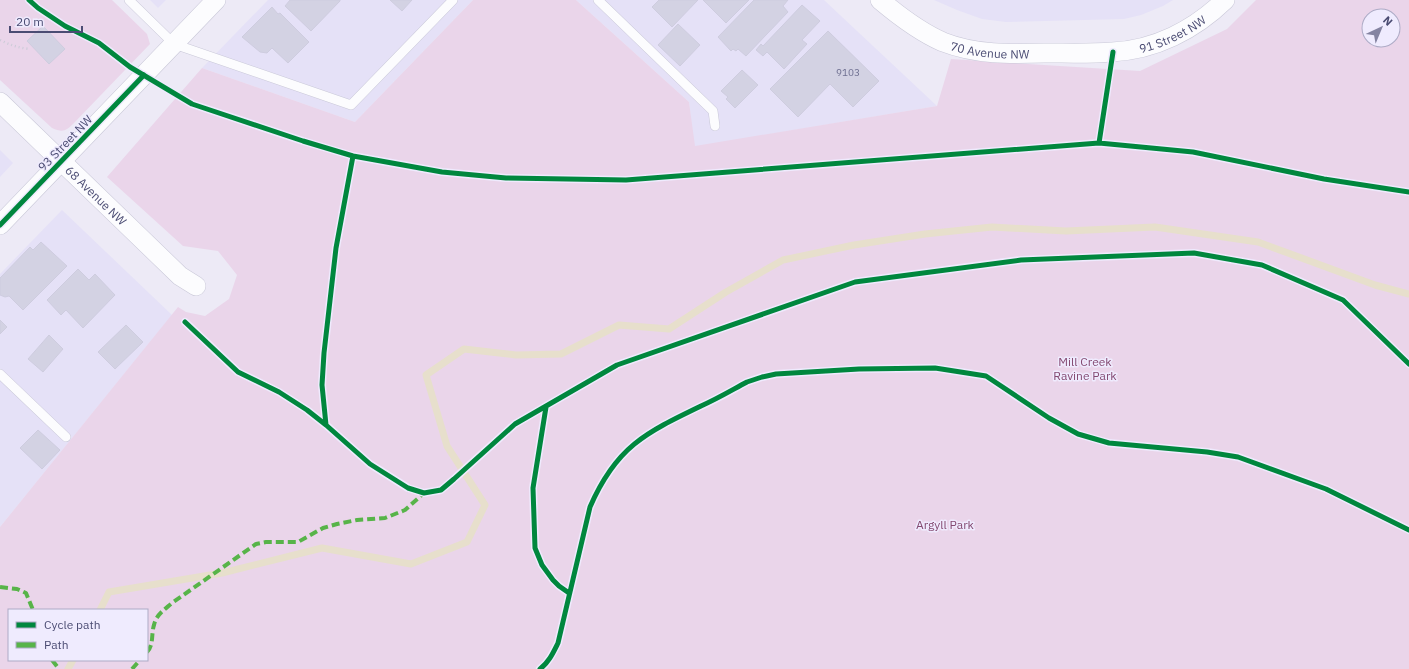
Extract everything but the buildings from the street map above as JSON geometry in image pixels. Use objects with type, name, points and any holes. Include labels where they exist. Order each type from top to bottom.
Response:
[{"type":"street","name":"93 Street NW","points":[[0,225],[216,0]]},
{"type":"street","name":"70 Avenue NW","points":[[880,0],[903,19],[942,42],[967,50],[1005,54],[1113,52]]},
{"type":"street","name":"91 Street NW","points":[[1113,52],[1151,45],[1181,33],[1198,24],[1225,0]]},
{"type":"street","name":"68 Avenue NW","points":[[0,102],[180,276],[196,286]]},
{"type":"lane","points":[[128,0],[174,44],[351,104],[453,0]]},
{"type":"lane","points":[[598,0],[713,111],[715,126]]},
{"type":"lane","points":[[0,374],[66,437]]},
{"type":"path","points":[[0,40],[11,45],[30,49]]},
{"type":"shaded area","points":[[150,0],[166,0],[158,8]]},
{"type":"shaded area","points":[[268,0],[473,0],[355,122],[202,68]]},
{"type":"shaded area","points":[[576,0],[824,0],[937,106],[694,147],[689,102]]},
{"type":"shaded area","points":[[934,0],[1173,0],[1141,15],[1124,19],[1006,22],[982,19]]},
{"type":"shaded area","points":[[0,150],[13,163],[0,177]]},
{"type":"shaded area","points":[[62,210],[172,315],[0,527],[0,274]]},
{"type":"green space","points":[[0,0],[112,0],[147,34],[150,44],[71,126],[62,131],[56,130],[0,80]]},
{"type":"green space","name":"Mill Creek Ravine Park","points":[[473,0],[576,0],[689,102],[695,146],[937,106],[951,59],[1140,71],[1227,29],[1256,0],[1409,0],[1409,669],[0,669],[0,527],[178,307],[186,312],[205,316],[229,299],[237,275],[218,251],[183,246],[107,177],[202,68],[355,122]]},
{"type":"waterway","points":[[100,609],[109,592],[222,573],[322,548],[411,564],[467,542],[485,505],[447,446],[426,375],[464,349],[516,355],[561,354],[619,325],[669,329],[726,292],[783,260],[854,245],[925,234],[992,227],[1066,231],[1155,227],[1258,242],[1375,285],[1409,294]]},
{"type":"waterway","points":[[68,669],[72,661]]},
{"type":"marked path","points":[[148,650],[151,646],[155,621],[161,613],[172,603],[256,544],[266,542],[298,542],[323,528],[337,524],[357,520],[385,518],[405,510],[424,493]]},
{"type":"marked path","points":[[0,587],[17,589],[26,593],[33,609]]},
{"type":"marked path","points":[[53,661],[59,669]]},
{"type":"marked path","points":[[132,669],[139,661]]},
{"type":"cycle path","points":[[29,0],[38,8],[65,26],[99,43],[130,67],[192,104],[353,156],[442,172],[506,178],[626,180],[1099,143],[1193,152],[1324,179],[1409,192]]},
{"type":"cycle path","points":[[1099,143],[1113,52]]},
{"type":"cycle path","points":[[0,225],[144,75]]},
{"type":"cycle path","points":[[353,156],[336,248],[324,353],[322,385],[326,425],[370,464],[408,488],[424,493],[441,490],[515,424],[617,365],[855,282],[1021,260],[1194,253],[1262,265],[1343,300],[1409,364]]},
{"type":"cycle path","points":[[185,322],[238,372],[279,392],[307,410],[326,425]]},
{"type":"cycle path","points":[[540,669],[548,660],[558,643],[590,507],[610,470],[634,444],[648,434],[747,382],[776,374],[859,369],[935,368],[986,376],[1049,418],[1078,434],[1109,443],[1207,452],[1238,457],[1326,489],[1409,530]]},
{"type":"cycle path","points":[[546,407],[533,488],[535,548],[542,565],[553,580],[569,593]]},
{"type":"park label","name":"Argyll Park","points":[[945,524]]}]
